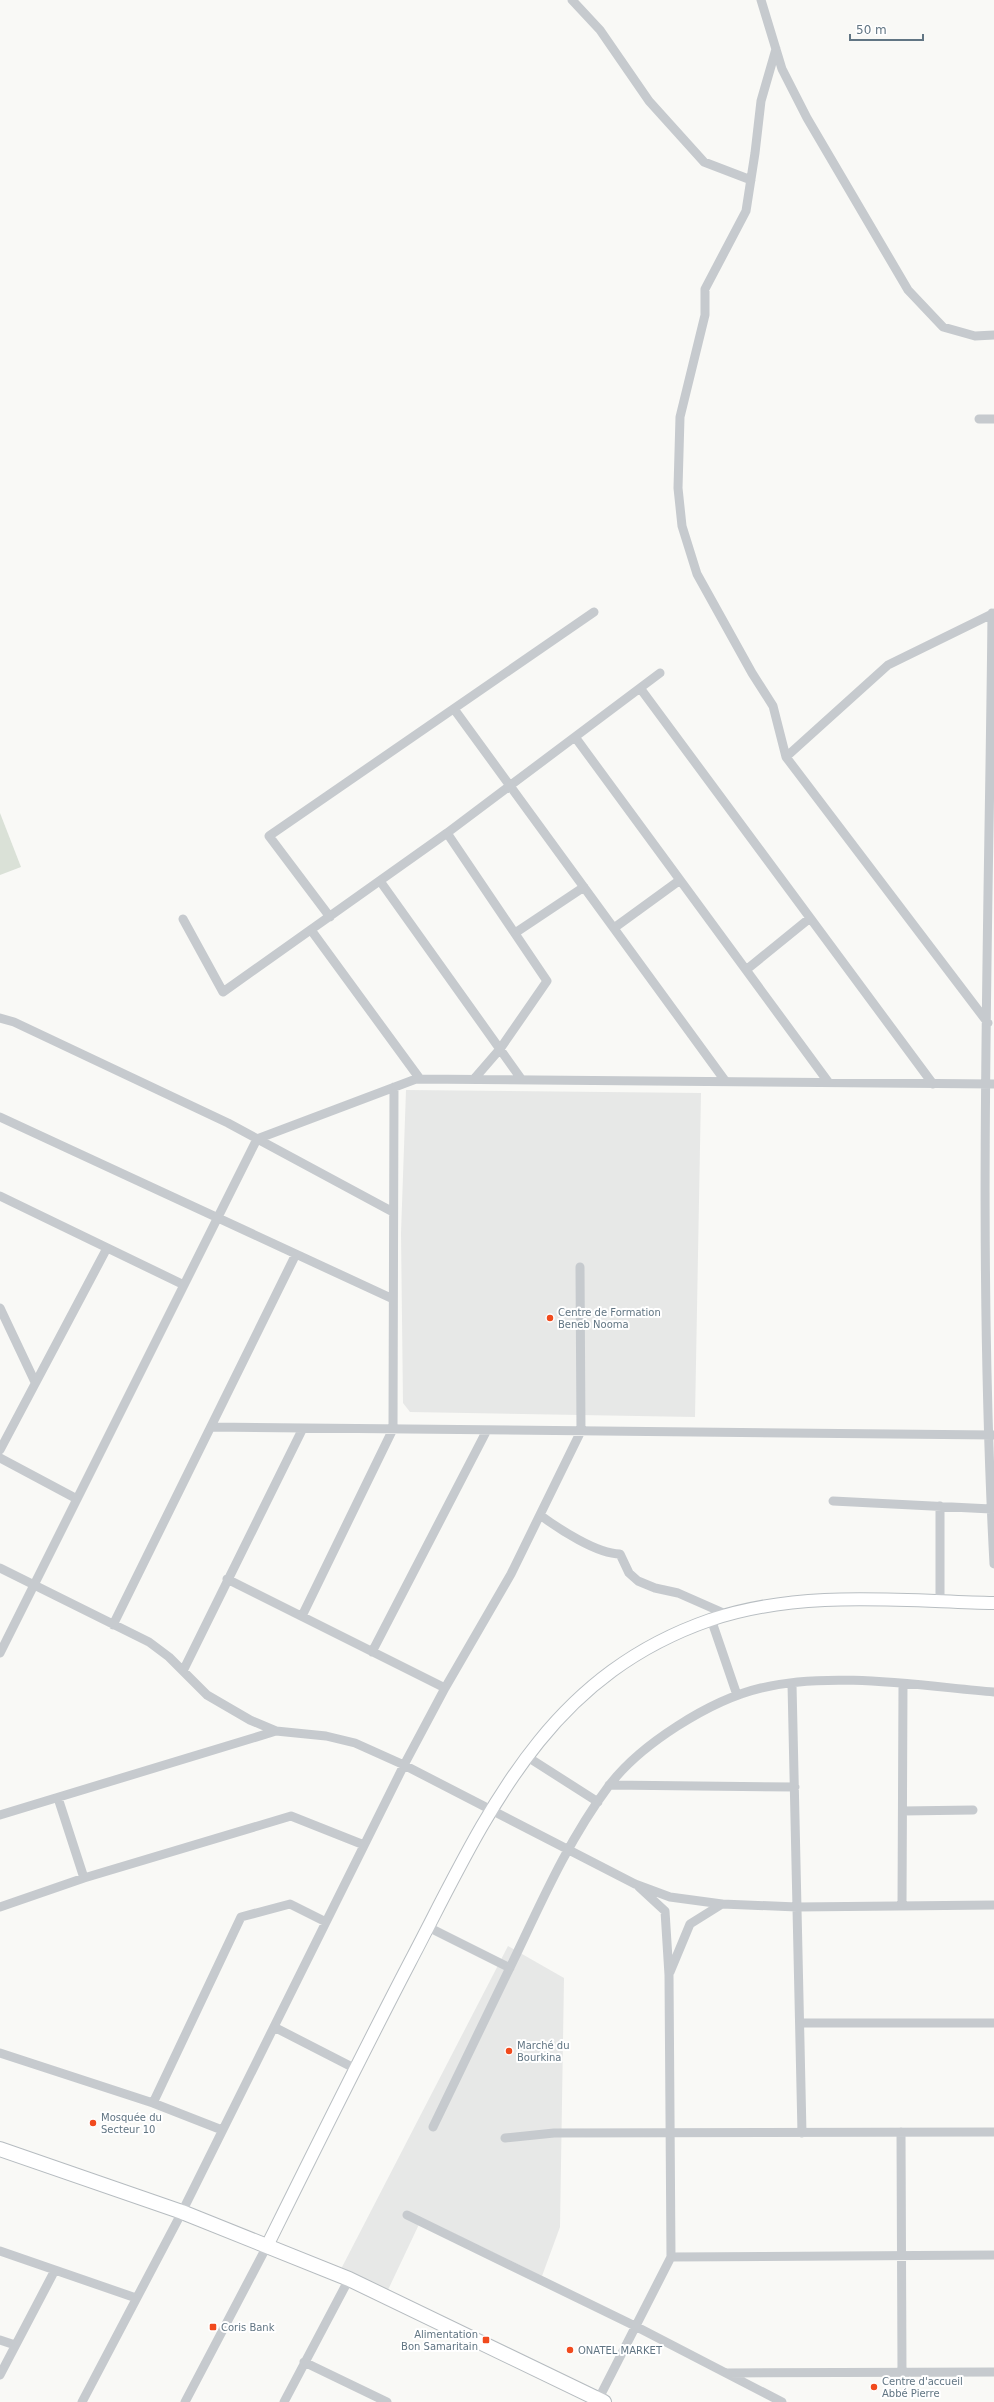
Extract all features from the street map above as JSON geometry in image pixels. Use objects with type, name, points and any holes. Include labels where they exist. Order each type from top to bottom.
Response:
[{"type":"main road","points":[[0,2149],[182,2212],[349,2278],[600,2401]]},
{"type":"street","points":[[572,0],[600,30],[649,101],[704,162],[751,180]]},
{"type":"street","points":[[761,0],[782,69],[807,118],[908,290],[943,326],[975,336],[994,335]]},
{"type":"street","points":[[776,49],[761,101],[746,211],[705,289],[705,315],[680,417],[678,488],[682,526],[697,574],[752,673],[773,706],[786,757],[988,1023]]},
{"type":"street","points":[[979,419],[994,419]]},
{"type":"street","points":[[330,917],[269,836],[594,612]]},
{"type":"street","points":[[786,757],[888,665],[993,613],[988,1023],[990,1084],[990,1435],[991,1509],[994,1564]]},
{"type":"street","points":[[183,919],[223,992],[447,833],[660,673]]},
{"type":"street","points":[[640,688],[932,1084]]},
{"type":"street","points":[[454,709],[726,1082]]},
{"type":"street","points":[[575,737],[829,1083]]},
{"type":"street","points":[[447,833],[547,981],[500,1049],[474,1079]]},
{"type":"street","points":[[614,928],[680,880]]},
{"type":"street","points":[[380,881],[522,1080]]},
{"type":"street","points":[[515,933],[584,887]]},
{"type":"street","points":[[746,970],[810,918]]},
{"type":"street","points":[[311,930],[420,1079]]},
{"type":"street","points":[[0,1018],[14,1022],[178,1099],[257,1139],[393,1212]]},
{"type":"street","points":[[0,1653],[257,1139],[394,1087],[420,1079],[990,1084]]},
{"type":"street","points":[[302,1616],[392,1429],[394,1087]]},
{"type":"street","points":[[0,1117],[295,1256],[393,1299]]},
{"type":"street","points":[[0,1196],[184,1285]]},
{"type":"street","points":[[0,1450],[107,1248]]},
{"type":"street","points":[[114,1624],[295,1256]]},
{"type":"street","points":[[82,2402],[182,2212],[404,1765],[445,1688],[511,1574],[581,1431],[580,1267]]},
{"type":"street","points":[[0,1308],[35,1382]]},
{"type":"street","points":[[211,1428],[990,1435]]},
{"type":"street","points":[[183,1671],[227,1579],[303,1428]]},
{"type":"street","points":[[372,1652],[487,1430]]},
{"type":"street","points":[[0,1458],[77,1498]]},
{"type":"street","points":[[833,1501],[991,1509]]},
{"type":"street","points":[[940,1506],[940,1602]]},
{"type":"street","points":[[540,1515],[597,1550],[609,1554],[620,1554],[629,1573],[638,1581],[655,1588],[678,1593],[728,1615]]},
{"type":"street","points":[[0,1568],[149,1642],[169,1657],[207,1695],[250,1720],[276,1731],[326,1736],[355,1743],[404,1765],[635,1884],[670,1896],[722,1904],[797,1907],[994,1905]]},
{"type":"street","points":[[227,1579],[445,1688]]},
{"type":"street","points":[[185,2402],[267,2246],[354,2068],[490,1809],[526,1756],[563,1712],[624,1662],[664,1639],[712,1619],[789,1603],[828,1599],[994,1603]]},
{"type":"street","points":[[712,1619],[737,1695]]},
{"type":"street","points":[[433,2127],[567,1849],[609,1785],[661,1737],[687,1719],[737,1695],[762,1688],[792,1684],[848,1681],[994,1692]]},
{"type":"street","points":[[792,1684],[802,2133]]},
{"type":"street","points":[[902,1906],[903,1685]]},
{"type":"street","points":[[0,1816],[276,1731]]},
{"type":"street","points":[[526,1756],[598,1802]]},
{"type":"street","points":[[609,1785],[795,1787]]},
{"type":"street","points":[[58,1798],[84,1878]]},
{"type":"street","points":[[903,1811],[973,1810]]},
{"type":"street","points":[[0,1907],[84,1878],[291,1816],[364,1845]]},
{"type":"street","points":[[600,2401],[635,2326],[671,2257],[669,1975],[665,1911],[635,1884]]},
{"type":"street","points":[[153,2103],[241,1917],[290,1904],[326,1922]]},
{"type":"street","points":[[669,1975],[690,1924],[722,1904]]},
{"type":"street","points":[[428,1927],[510,1968]]},
{"type":"street","points":[[800,2022],[994,2023]]},
{"type":"street","points":[[274,2026],[354,2068]]},
{"type":"street","points":[[0,2053],[153,2103],[222,2130]]},
{"type":"street","points":[[901,2132],[902,2372]]},
{"type":"street","points":[[505,2138],[554,2133],[994,2132]]},
{"type":"street","points":[[407,2215],[635,2326],[782,2402]]},
{"type":"street","points":[[0,2251],[136,2298]]},
{"type":"street","points":[[671,2257],[994,2255]]},
{"type":"street","points":[[0,2375],[54,2270]]},
{"type":"street","points":[[284,2402],[349,2278]]},
{"type":"street","points":[[0,2340],[15,2345]]},
{"type":"street","points":[[304,2362],[387,2402]]},
{"type":"street","points":[[726,2373],[994,2372]]},
{"type":"shaded area","points":[[0,813],[21,867],[0,875]]},
{"type":"shaded area","name":"Centre de Formation Beneb Nooma","points":[[406,1090],[701,1093],[695,1417],[410,1412],[403,1403],[401,1233]]},
{"type":"shaded area","name":"Marché du Bourkina","points":[[508,1946],[564,1978],[560,2227],[542,2276],[422,2218],[387,2292],[341,2269]]},
{"type":"place","name":"Centre de Formation Beneb Nooma","points":[[550,1318]]},
{"type":"place","name":"Marché du Bourkina","points":[[509,2051]]},
{"type":"place","name":"Mosquée du Secteur 10","points":[[93,2123]]},
{"type":"place","name":"Coris Bank","points":[[213,2327]]},
{"type":"place","name":"Alimentation Bon Samaritain","points":[[486,2340]]},
{"type":"place","name":"ONATEL MARKET","points":[[570,2350]]},
{"type":"place","name":"Centre d'accueil Abbé Pierre","points":[[874,2387]]}]
